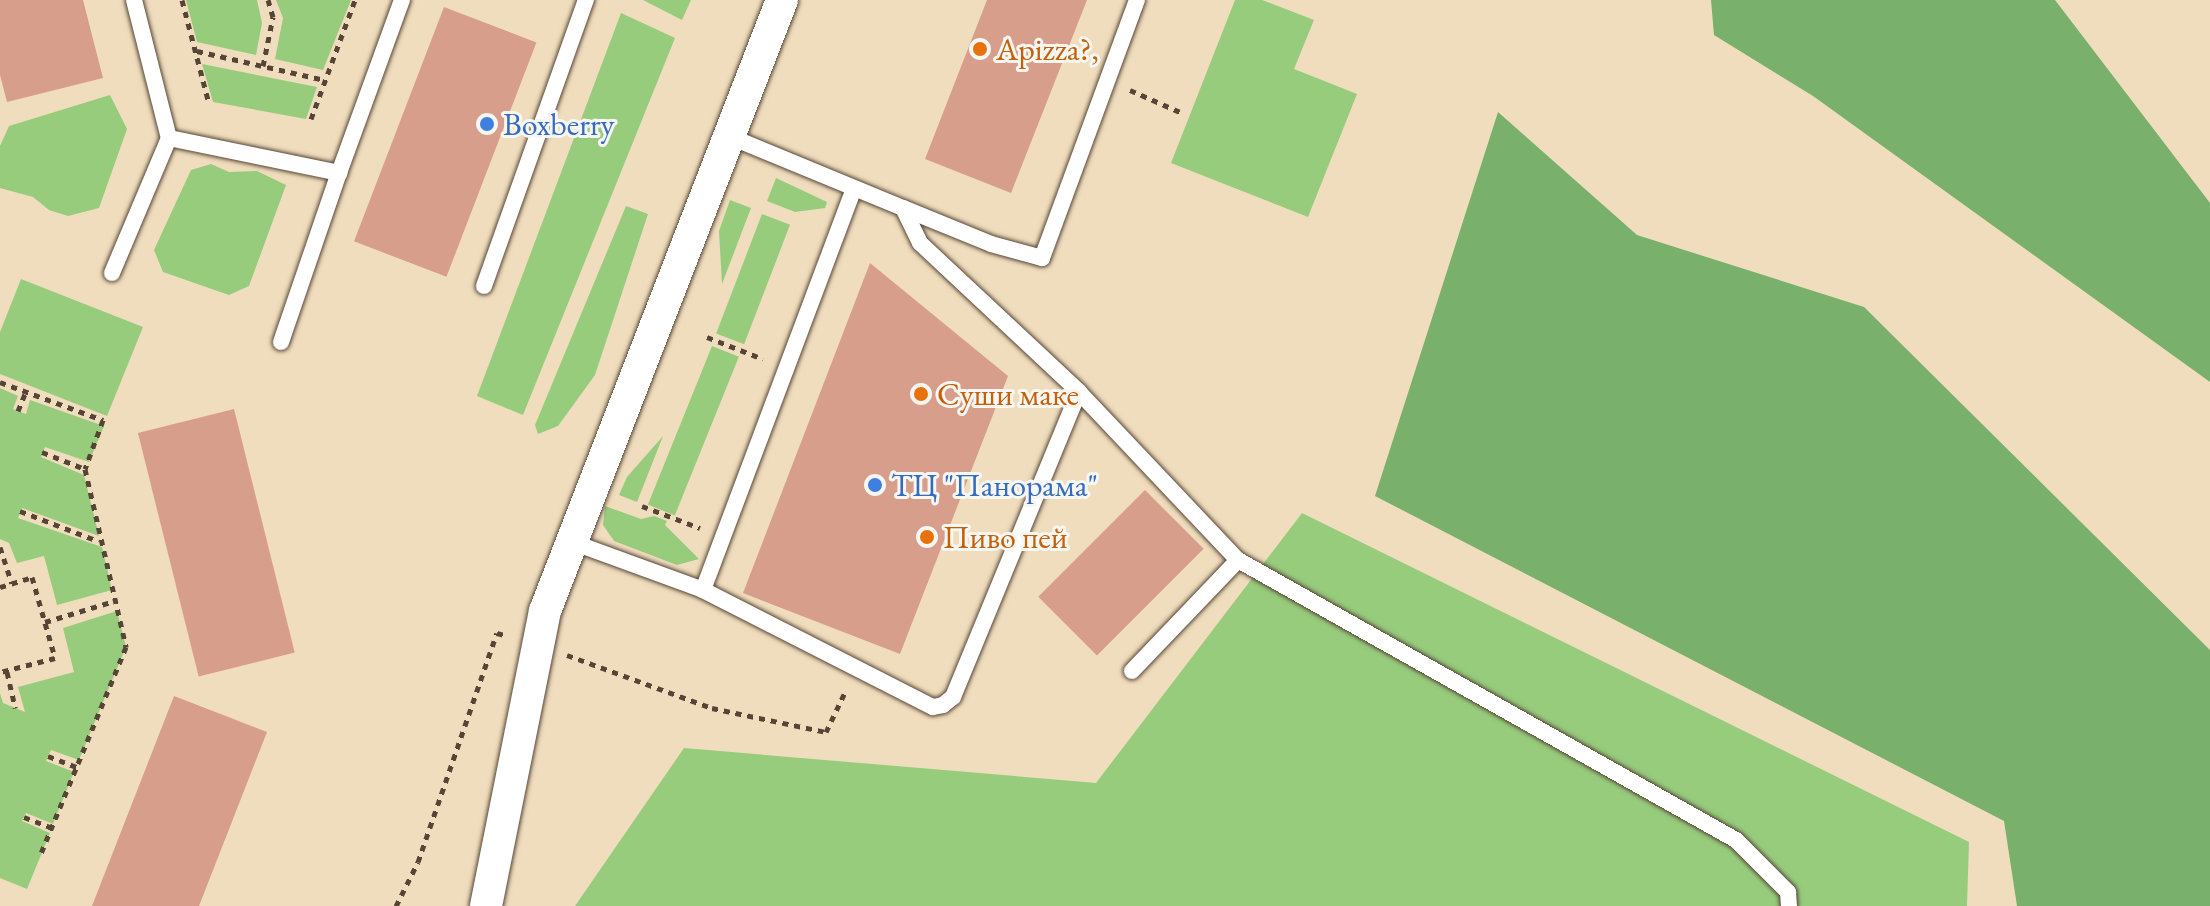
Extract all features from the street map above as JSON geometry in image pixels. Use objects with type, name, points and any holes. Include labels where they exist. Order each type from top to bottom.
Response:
[{"type":"street","points":[[486,906],[538,644],[572,542],[726,135],[782,0]]},
{"type":"lane","points":[[112,273],[169,138],[134,0]]},
{"type":"lane","points":[[281,342],[402,0]]},
{"type":"lane","points":[[484,286],[586,0]]},
{"type":"lane","points":[[726,135],[991,244],[1042,258],[1137,0]]},
{"type":"lane","points":[[169,138],[339,173]]},
{"type":"lane","points":[[703,590],[854,188]]},
{"type":"lane","points":[[903,208],[920,243],[1079,392],[1238,560],[1736,840],[1788,892],[1789,906]]},
{"type":"lane","points":[[572,542],[703,590],[933,707],[953,697],[1079,392]]},
{"type":"lane","points":[[1132,671],[1238,560]]},
{"type":"path","points":[[182,0],[208,100]]},
{"type":"path","points":[[263,66],[273,17],[268,0]]},
{"type":"path","points":[[311,119],[355,0]]},
{"type":"path","points":[[197,51],[325,80]]},
{"type":"path","points":[[1147,97],[1180,112]]},
{"type":"path","points":[[707,337],[743,351]]},
{"type":"path","points":[[0,382],[103,420],[85,469],[99,542],[126,647],[40,856]]},
{"type":"path","points":[[18,411],[26,391]]},
{"type":"path","points":[[42,452],[85,469]]},
{"type":"path","points":[[642,506],[673,518]]},
{"type":"path","points":[[20,511],[99,542]]},
{"type":"path","points":[[0,547],[12,583]]},
{"type":"path","points":[[0,587],[32,577],[55,658],[4,672],[15,708]]},
{"type":"path","points":[[45,622],[114,601]]},
{"type":"path","points":[[396,906],[418,862],[497,633],[538,644],[712,708],[826,732],[856,667]]},
{"type":"path","points":[[48,756],[77,767]]},
{"type":"path","points":[[24,817],[52,828]]},
{"type":"green space","points":[[186,0],[257,0],[262,23],[256,55],[197,42]]},
{"type":"green space","points":[[276,0],[351,0],[323,70],[275,59],[283,18]]},
{"type":"green space","points":[[643,0],[691,0],[682,20]]},
{"type":"green space","points":[[1235,0],[1262,0],[1314,20],[1294,69],[1357,94],[1308,217],[1171,163]]},
{"type":"green space","points":[[1711,0],[2055,0],[2210,203],[2210,382],[1813,96],[1714,35]]},
{"type":"green space","points":[[621,13],[675,38],[523,415],[477,396]]},
{"type":"green space","points":[[202,64],[317,87],[306,119],[213,102]]},
{"type":"green space","points":[[110,95],[127,129],[99,208],[68,216],[49,210],[33,197],[0,188],[0,146],[9,126]]},
{"type":"green space","points":[[1498,112],[1637,235],[1864,307],[2210,650],[2210,906],[2017,906],[2004,821],[1375,496]]},
{"type":"green space","points":[[211,164],[229,172],[257,171],[286,185],[249,286],[229,295],[163,272],[154,250],[191,170]]},
{"type":"green space","points":[[776,178],[827,202],[825,208],[795,212],[767,201]]},
{"type":"green space","points":[[730,200],[751,208],[722,284],[719,231]]},
{"type":"green space","points":[[626,206],[648,214],[595,375],[558,426],[538,434],[535,425]]},
{"type":"green space","points":[[762,214],[790,225],[744,344],[716,333]]},
{"type":"green space","points":[[21,279],[143,327],[107,416],[0,374],[0,332]]},
{"type":"green space","points":[[712,346],[739,357],[675,515],[648,505]]},
{"type":"green space","points":[[0,388],[18,396],[13,409],[26,414],[30,400],[104,426],[89,462],[45,447],[41,457],[84,475],[99,536],[22,508],[18,518],[102,547],[112,590],[57,605],[44,556],[17,563],[9,543],[0,539]]},
{"type":"green space","points":[[663,436],[637,502],[619,495],[627,477]]},
{"type":"green space","points":[[605,506],[641,519],[654,516],[667,521],[665,525],[699,559],[677,565],[614,541],[603,525]]},
{"type":"green space","points":[[1302,513],[1969,842],[1967,906],[575,906],[684,748],[1096,783]]},
{"type":"green space","points":[[117,611],[126,647],[79,760],[51,750],[46,761],[74,772],[53,824],[26,813],[22,821],[50,833],[27,889],[0,878],[0,693],[3,703],[25,712],[18,687],[74,672],[63,628]]},
{"type":"building","points":[[0,0],[83,0],[103,78],[7,102],[0,75]]},
{"type":"building","points":[[987,0],[1087,0],[1011,193],[925,159]]},
{"type":"building","points":[[444,7],[536,42],[446,277],[354,241]]},
{"type":"building","name":"ТЦ \"Панорама\"","points":[[870,263],[1008,376],[900,654],[743,593]]},
{"type":"building","points":[[234,409],[295,653],[199,676],[138,433]]},
{"type":"building","points":[[1145,490],[1204,549],[1097,655],[1038,597]]},
{"type":"building","points":[[174,696],[267,732],[199,906],[92,906]]},
{"type":"place","name":"Apizza?,","points":[[980,49]]},
{"type":"place","name":"Boxberry","points":[[487,124]]},
{"type":"place","name":"Суши маке","points":[[921,394]]},
{"type":"place","name":"ТЦ \"Панорама\"","points":[[875,485]]},
{"type":"place","name":"Пиво пей","points":[[927,537]]}]
